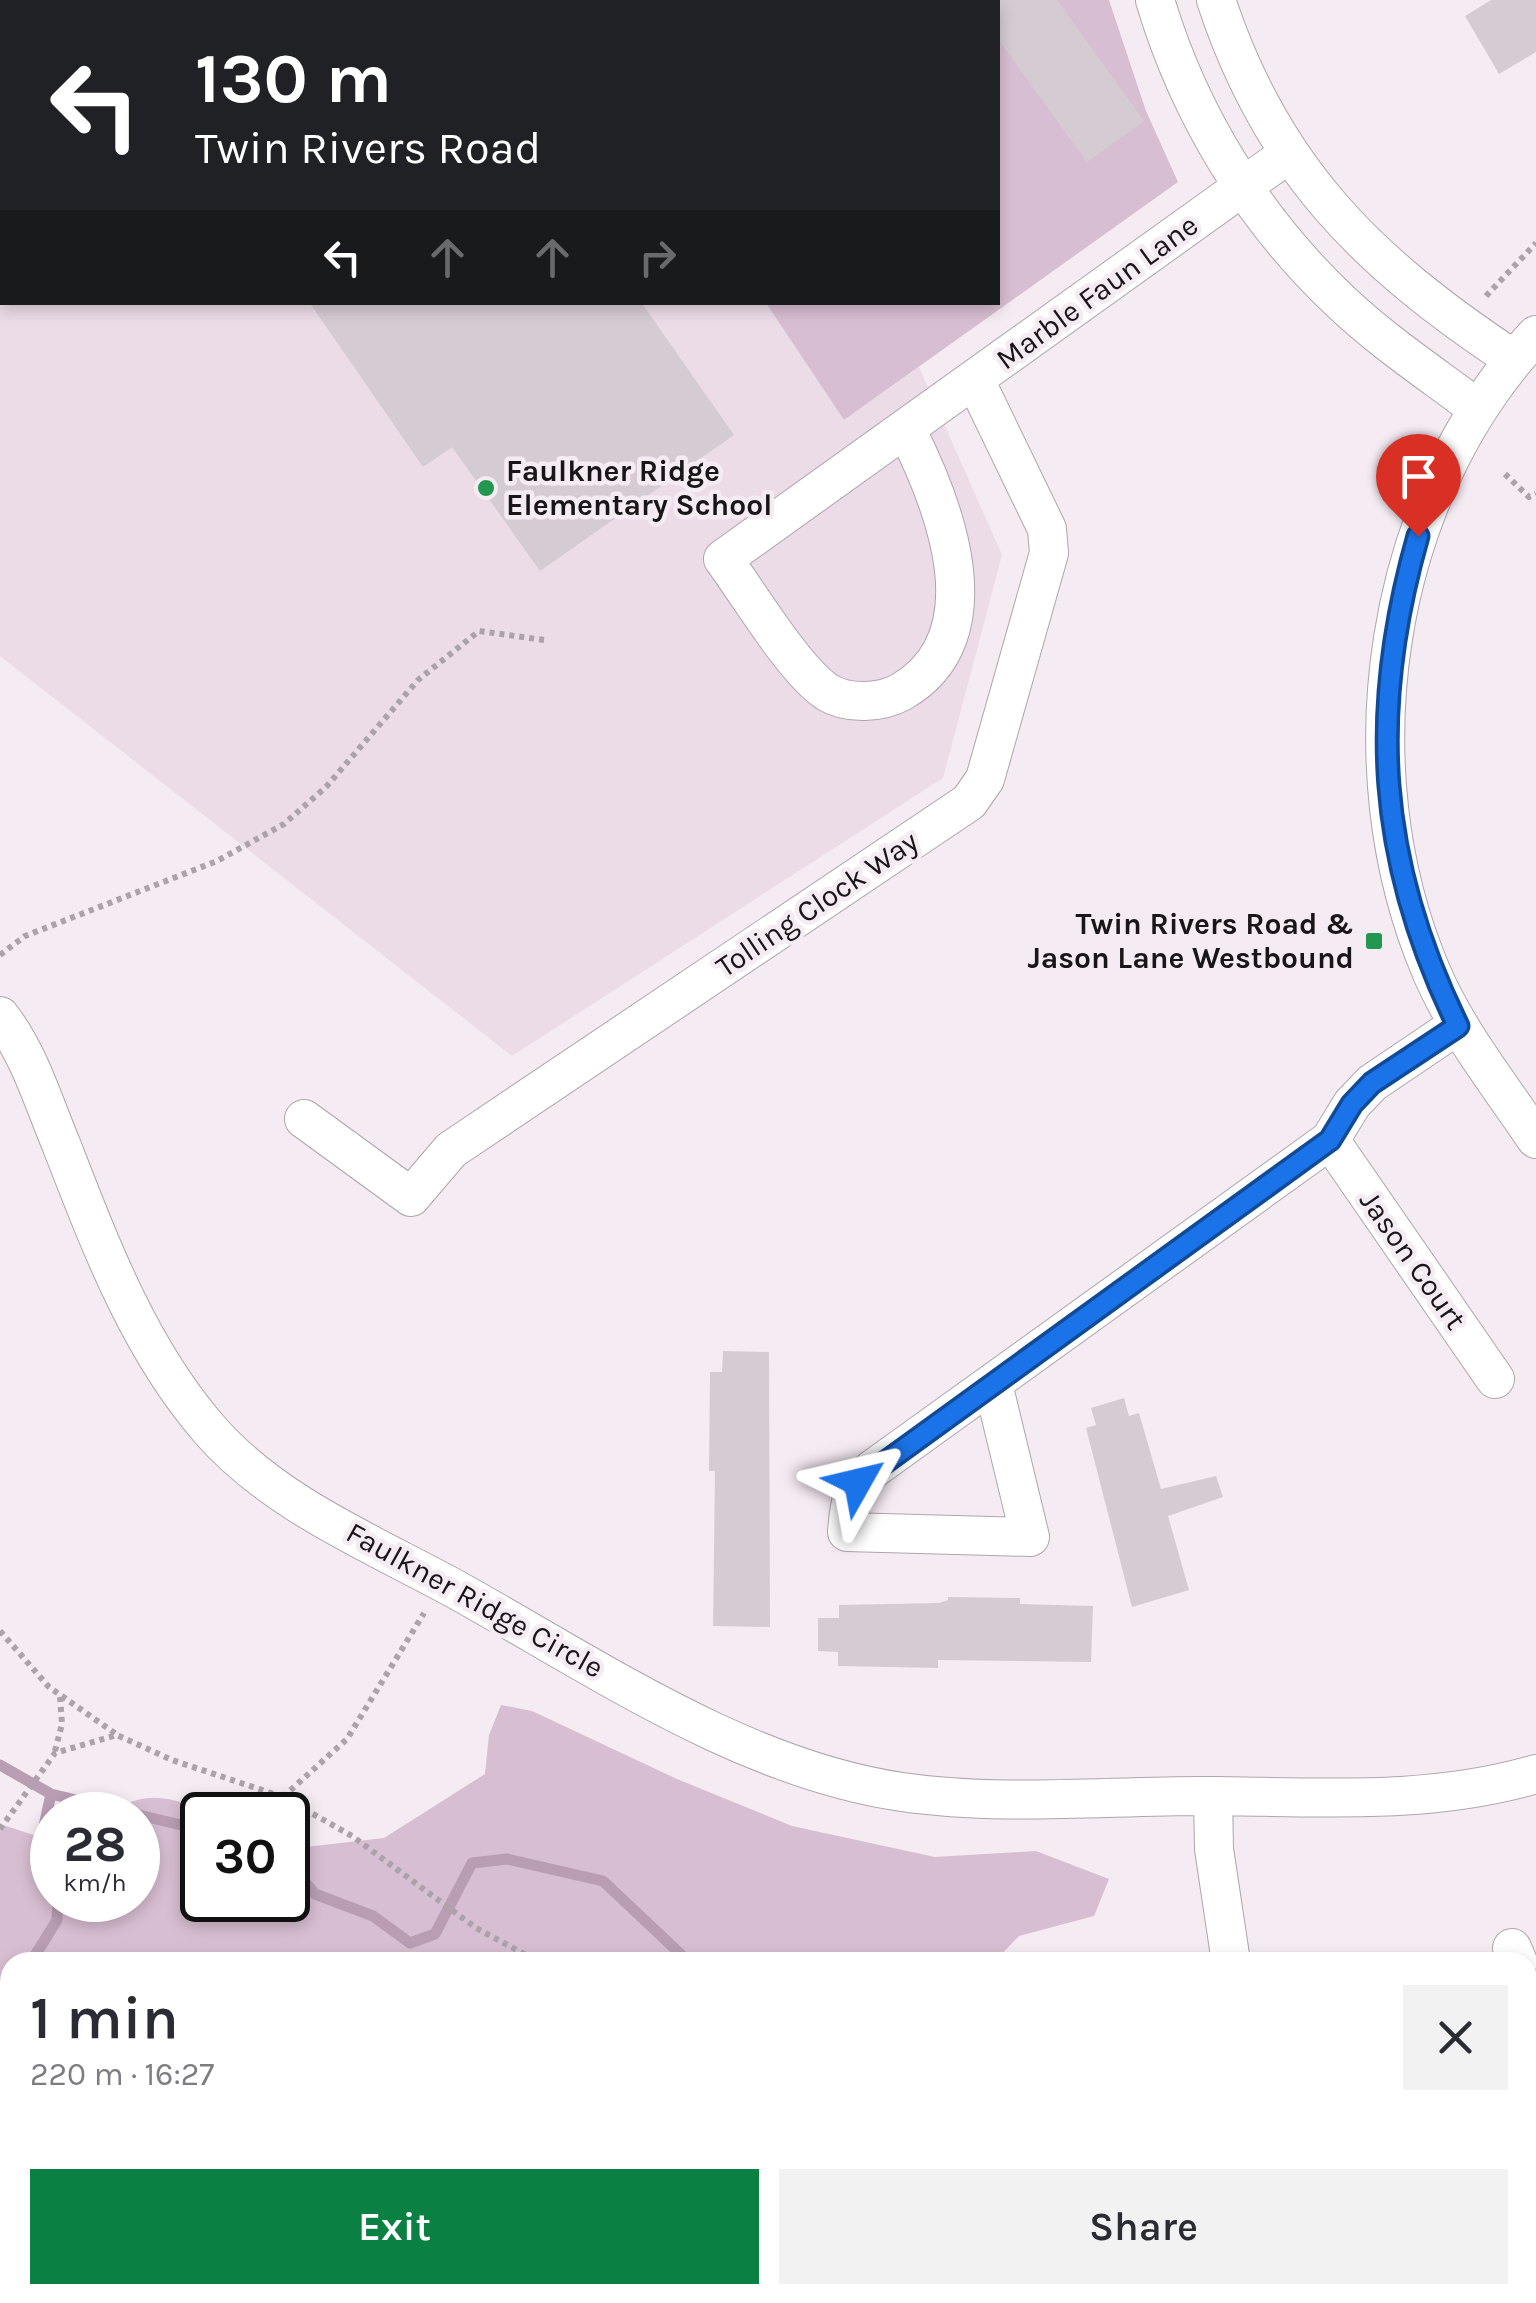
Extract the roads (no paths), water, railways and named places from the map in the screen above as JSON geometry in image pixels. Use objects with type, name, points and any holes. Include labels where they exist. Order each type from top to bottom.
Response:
[{"type":"street","points":[[1155,0],[1169,48],[1196,108],[1243,188],[1303,263],[1341,302],[1398,351],[1478,409]]},
{"type":"street","points":[[1216,0],[1257,100],[1288,155],[1343,224],[1403,282],[1524,347],[1478,409],[1441,480],[1418,536],[1400,602],[1384,729],[1386,795],[1398,862],[1431,970],[1458,1026],[1536,1138]]},
{"type":"street","name":"Marble Faun Lane","points":[[906,429],[936,489],[954,555],[950,628],[940,658],[916,683],[888,699],[856,701],[828,693],[801,666],[723,559],[1288,155]]},
{"type":"street","name":"Tolling Clock Way","points":[[304,1119],[411,1197],[452,1150],[969,802],[984,779],[1049,553],[1047,530],[975,380]]},
{"type":"street","name":"Faulkner Ridge Circle","points":[[0,1016],[35,1081],[139,1329],[211,1431],[255,1471],[314,1512],[688,1718],[766,1755],[834,1778],[904,1793],[993,1798],[1213,1796],[1371,1800],[1457,1792],[1536,1774]]},
{"type":"street","points":[[993,1384],[1030,1537],[847,1532],[850,1499],[858,1482],[993,1384],[1330,1140],[1352,1104],[1372,1083],[1458,1026]]},
{"type":"street","name":"Jason Court","points":[[1330,1140],[1495,1379]]},
{"type":"street","points":[[1213,1796],[1214,1849],[1229,1952]]},
{"type":"waterway","points":[[0,1765],[51,1794],[180,1825]]},
{"type":"waterway","points":[[310,1888],[315,1894],[373,1916],[410,1943],[435,1934],[472,1863],[507,1859],[603,1881],[678,1952]]},
{"type":"waterway","points":[[37,1952],[56,1922]]},
{"type":"place","name":"Faulkner Ridge Elementary School","points":[[486,488]]},
{"type":"place","name":"Twin Rivers Road & Jason Lane Westbound","points":[[1374,941]]}]
